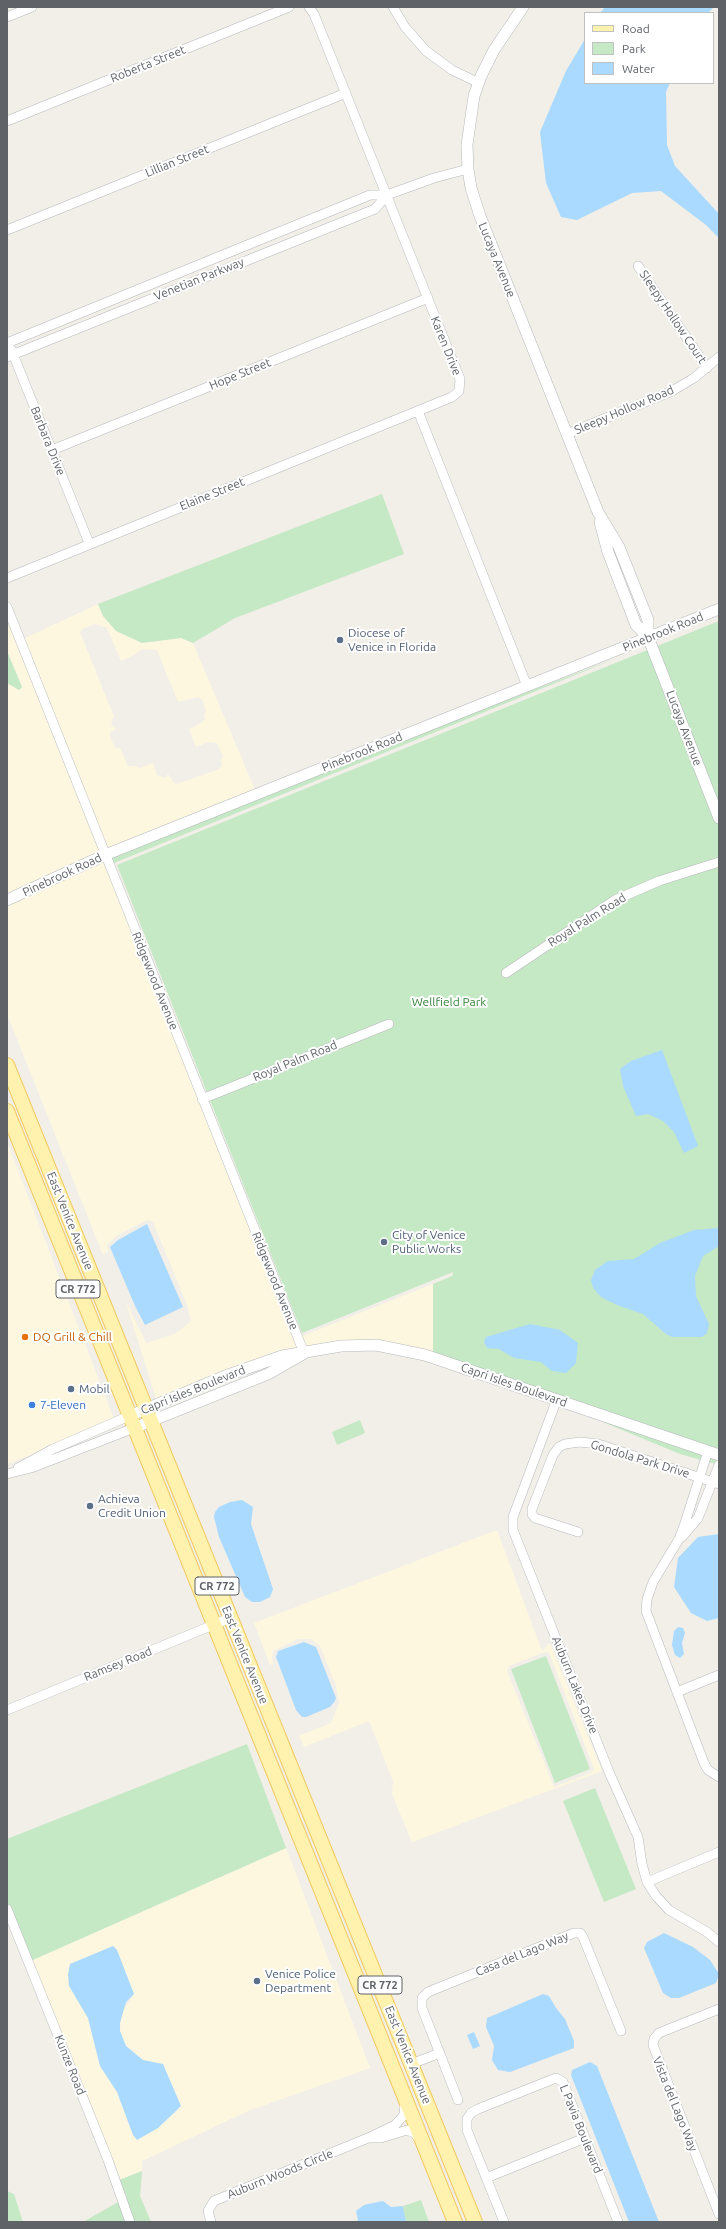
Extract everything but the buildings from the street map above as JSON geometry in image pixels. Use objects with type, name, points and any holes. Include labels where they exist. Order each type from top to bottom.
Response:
[{"type":"main road","name":"East Venice Avenue","points":[[7,1065],[475,2222]]},
{"type":"main road","points":[[7,1104],[17,1117],[36,1154],[47,1164]]},
{"type":"main road","name":"East Venice Avenue","points":[[7,1112],[455,2222]]},
{"type":"main road","points":[[27,1161],[44,1174],[70,1237],[83,1253]]},
{"type":"main road","points":[[267,1754],[286,1783],[323,1870],[339,1883]]},
{"type":"street","points":[[7,17],[32,7]]},
{"type":"street","name":"Roberta Street","points":[[7,121],[289,7]]},
{"type":"street","name":"Karen Drive","points":[[309,7],[314,14],[346,93],[460,380],[459,391],[452,397],[418,411]]},
{"type":"street","points":[[393,7],[405,27],[426,51],[452,70],[478,83]]},
{"type":"street","name":"Lucaya Avenue","points":[[523,7],[494,50],[478,83],[469,124],[468,170],[480,216],[598,512],[608,552],[628,605],[636,625],[648,637],[719,818]]},
{"type":"street","name":"Lillian Street","points":[[7,230],[346,93]]},
{"type":"street","name":"Venetian Parkway","points":[[8,341],[370,195],[387,195],[434,178],[468,170]]},
{"type":"street","name":"Venetian Parkway","points":[[10,356],[375,209],[387,195]]},
{"type":"street","points":[[252,242],[258,256]]},
{"type":"street","name":"Sleepy Hollow Court","points":[[638,266],[707,368]]},
{"type":"street","points":[[134,291],[139,304]]},
{"type":"street","name":"Hope Street","points":[[52,450],[428,298]]},
{"type":"street","name":"Barbara Drive","points":[[8,341],[10,356],[52,450],[89,544]]},
{"type":"street","name":"Sleepy Hollow Road","points":[[567,434],[656,399],[694,378],[719,357]]},
{"type":"street","points":[[418,411],[527,686]]},
{"type":"street","name":"Elaine Street","points":[[7,578],[418,411]]},
{"type":"street","name":"Ridgewood Avenue","points":[[7,608],[304,1353]]},
{"type":"street","name":"Pinebrook Road","points":[[7,900],[105,855],[719,609]]},
{"type":"street","name":"Royal Palm Road","points":[[506,973],[615,900],[659,881],[719,862]]},
{"type":"street","name":"Royal Palm Road","points":[[202,1099],[389,1024]]},
{"type":"street","name":"Capri Isles Boulevard","points":[[131,1422],[145,1408],[256,1364],[282,1356],[351,1345],[376,1345],[399,1348],[425,1355],[719,1455]]},
{"type":"street","name":"Capri Isles Boulevard","points":[[131,1422],[151,1422],[268,1374],[304,1353]]},
{"type":"street","name":"Auburn Lakes Drive","points":[[557,1399],[512,1525],[609,1772],[636,1833],[647,1882],[656,1896],[669,1910],[719,1941]]},
{"type":"street","points":[[10,1473],[31,1459],[131,1422]]},
{"type":"street","points":[[10,1473],[31,1468],[131,1422]]},
{"type":"street","name":"Gondola Park Drive","points":[[578,1532],[535,1518],[532,1514],[532,1509],[553,1455],[558,1447],[565,1444],[580,1442],[598,1444],[716,1483]]},
{"type":"street","name":"Gondola Park Drive","points":[[679,1539],[708,1451]]},
{"type":"street","name":"Gondola Park Drive","points":[[719,1465],[716,1483],[698,1518],[679,1539],[653,1582],[647,1599],[646,1611],[704,1763],[711,1773],[719,1777]]},
{"type":"street","name":"Ramsey Road","points":[[7,1710],[230,1618]]},
{"type":"street","points":[[677,1692],[719,1675]]},
{"type":"street","points":[[647,1882],[719,1852]]},
{"type":"street","name":"Kunze Road","points":[[7,1909],[108,2160],[130,2222]]},
{"type":"street","name":"Casa del Lago Way","points":[[458,2100],[422,2008],[421,2003],[425,1994],[577,1933],[583,1937],[621,2031]]},
{"type":"street","name":"Vista del Lago Way","points":[[719,2009],[659,2033],[654,2039],[653,2045],[719,2214]]},
{"type":"street","points":[[411,2064],[440,2053]]},
{"type":"street","name":"L Pavia Boulevard","points":[[504,2222],[466,2126],[468,2116],[478,2108],[554,2078],[559,2078],[563,2082],[618,2222]]},
{"type":"street","name":"Auburn Woods Circle","points":[[211,2222],[209,2208],[215,2200],[368,2138],[395,2125],[402,2119],[406,2104],[399,2085]]},
{"type":"street","name":"Auburn Woods Circle","points":[[368,2138],[381,2138],[407,2130],[417,2135],[425,2146]]},
{"type":"street","points":[[486,2178],[585,2138]]},
{"type":"shaded area","points":[[98,604],[103,616],[141,643],[181,638],[193,643],[255,790],[7,896],[7,683],[19,690],[22,687],[7,651],[7,620],[17,642]],"holes":[[[95,624],[107,628],[121,661],[134,655],[142,649],[157,650],[178,702],[198,697],[202,699],[206,711],[204,715],[205,719],[202,723],[189,729],[196,747],[208,742],[217,743],[223,757],[221,760],[222,765],[219,769],[178,784],[174,783],[168,774],[165,778],[157,775],[153,763],[140,768],[136,766],[128,766],[120,748],[115,748],[110,736],[110,733],[116,728],[113,727],[111,722],[114,717],[80,632],[82,629]]]},
{"type":"shaded area","points":[[109,859],[300,1337],[433,1284],[433,1352],[388,1341],[340,1341],[156,1399],[126,1302],[146,1343],[175,1334],[191,1321],[187,1305],[153,1222],[147,1220],[116,1236],[107,1245],[108,1251],[103,1255],[7,1014],[7,905]]},
{"type":"shaded area","points":[[7,1142],[116,1424],[7,1464]]},
{"type":"shaded area","points":[[497,1530],[542,1651],[550,1643],[602,1771],[412,1842],[392,1794],[393,1781],[369,1721],[304,1747],[299,1736],[331,1723],[339,1703],[336,1686],[320,1646],[311,1639],[298,1639],[273,1651],[273,1664],[270,1665],[254,1623]],"holes":[[[545,1652],[549,1653],[594,1769],[591,1773],[554,1787],[507,1671],[509,1666]]]},
{"type":"shaded area","points":[[286,1848],[370,2068],[248,2111],[142,2161],[142,2171],[119,2180],[26,1963]],"holes":[[[115,1949],[134,1994],[121,2013],[120,2031],[126,2046],[131,2051],[143,2060],[156,2063],[178,2110],[172,2115],[121,2104],[117,2092],[100,2066],[88,2018],[76,1999],[70,1964]]]},
{"type":"green space","points":[[382,494],[404,554],[235,618],[193,643],[181,638],[142,643],[116,631],[103,616],[98,604]]},
{"type":"green space","name":"Wellfield Park","points":[[719,621],[719,1450],[433,1352],[433,1284],[452,1276],[453,1272],[302,1333],[117,865]]},
{"type":"green space","points":[[7,651],[22,687],[19,690],[7,683]]},
{"type":"green space","points":[[617,658],[114,863],[109,859],[477,711]]},
{"type":"green space","points":[[574,1410],[719,1460],[719,1465],[680,1454]]},
{"type":"green space","points":[[360,1420],[365,1433],[337,1445],[332,1432]]},
{"type":"green space","points":[[546,1656],[590,1769],[555,1783],[511,1669]]},
{"type":"green space","points":[[247,1744],[286,1848],[26,1963],[7,1917],[7,1839]]},
{"type":"green space","points":[[595,1788],[636,1889],[604,1902],[563,1801]]},
{"type":"green space","points":[[142,2171],[140,2196],[151,2222],[83,2222],[127,2197],[119,2180]]},
{"type":"green space","points":[[7,2191],[14,2194],[23,2222],[7,2222]]},
{"type":"green space","points":[[421,2200],[429,2222],[406,2222],[403,2206]]},
{"type":"water","points":[[605,7],[714,7],[709,12],[601,12]]},
{"type":"water","points":[[584,41],[584,84],[670,84],[666,92],[667,145],[675,166],[719,214],[719,238],[706,225],[661,191],[632,193],[577,220],[561,217],[546,183],[540,132],[566,71]]},
{"type":"water","points":[[662,1050],[698,1146],[684,1153],[674,1132],[663,1121],[648,1114],[636,1116],[623,1086],[620,1069],[631,1061]]},
{"type":"water","points":[[147,1224],[183,1307],[145,1325],[135,1306],[110,1247],[118,1240]]},
{"type":"water","points":[[719,1228],[719,1246],[703,1256],[695,1276],[696,1296],[709,1324],[707,1333],[702,1337],[672,1337],[666,1334],[643,1314],[617,1305],[601,1297],[593,1288],[591,1280],[595,1270],[608,1261],[634,1259],[660,1243],[694,1230]]},
{"type":"water","points":[[530,1324],[560,1330],[578,1343],[576,1363],[566,1373],[552,1371],[541,1362],[514,1358],[499,1349],[487,1348],[484,1342],[486,1337]]},
{"type":"water","points":[[242,1500],[253,1507],[251,1524],[273,1589],[270,1597],[260,1602],[252,1602],[245,1597],[219,1537],[214,1517],[215,1512],[219,1507],[230,1502]]},
{"type":"water","points":[[719,1534],[719,1618],[707,1621],[691,1613],[674,1587],[678,1558],[698,1537]]},
{"type":"water","points":[[678,1627],[683,1628],[685,1633],[682,1643],[684,1654],[680,1658],[675,1655],[672,1645],[674,1631]]},
{"type":"water","points":[[304,1642],[316,1647],[336,1698],[330,1707],[306,1717],[302,1717],[296,1710],[276,1657],[278,1651]]},
{"type":"water","points":[[664,1933],[693,1947],[710,1960],[719,1974],[716,1983],[679,1998],[671,1998],[663,1993],[644,1948],[647,1942]]},
{"type":"water","points":[[113,1946],[117,1950],[134,1994],[126,2002],[120,2023],[120,2031],[126,2046],[143,2060],[163,2064],[181,2106],[158,2128],[137,2140],[133,2135],[117,2092],[100,2066],[88,2018],[69,1986],[68,1974],[70,1964]]},
{"type":"water","points":[[543,1994],[549,1996],[565,2019],[574,2041],[574,2048],[510,2072],[498,2070],[492,2060],[494,2046],[486,2027],[487,2018]]},
{"type":"water","points":[[474,2032],[480,2046],[473,2049],[467,2035]]},
{"type":"water","points":[[590,2062],[597,2066],[659,2222],[629,2222],[571,2075],[572,2070]]},
{"type":"water","points":[[383,2201],[391,2207],[403,2206],[406,2222],[355,2222],[358,2220],[356,2211],[364,2205]]},
{"type":"place","name":"Diocese of Venice in Florida","points":[[340,640]]},
{"type":"place","name":"City of Venice Public Works","points":[[384,1242]]},
{"type":"place","name":"DQ Grill & Chill","points":[[25,1337]]},
{"type":"place","name":"Mobil","points":[[71,1389]]},
{"type":"place","name":"7-Eleven","points":[[32,1405]]},
{"type":"place","name":"Achieva Credit Union","points":[[90,1506]]},
{"type":"place","name":"Venice Police Department","points":[[257,1981]]}]
